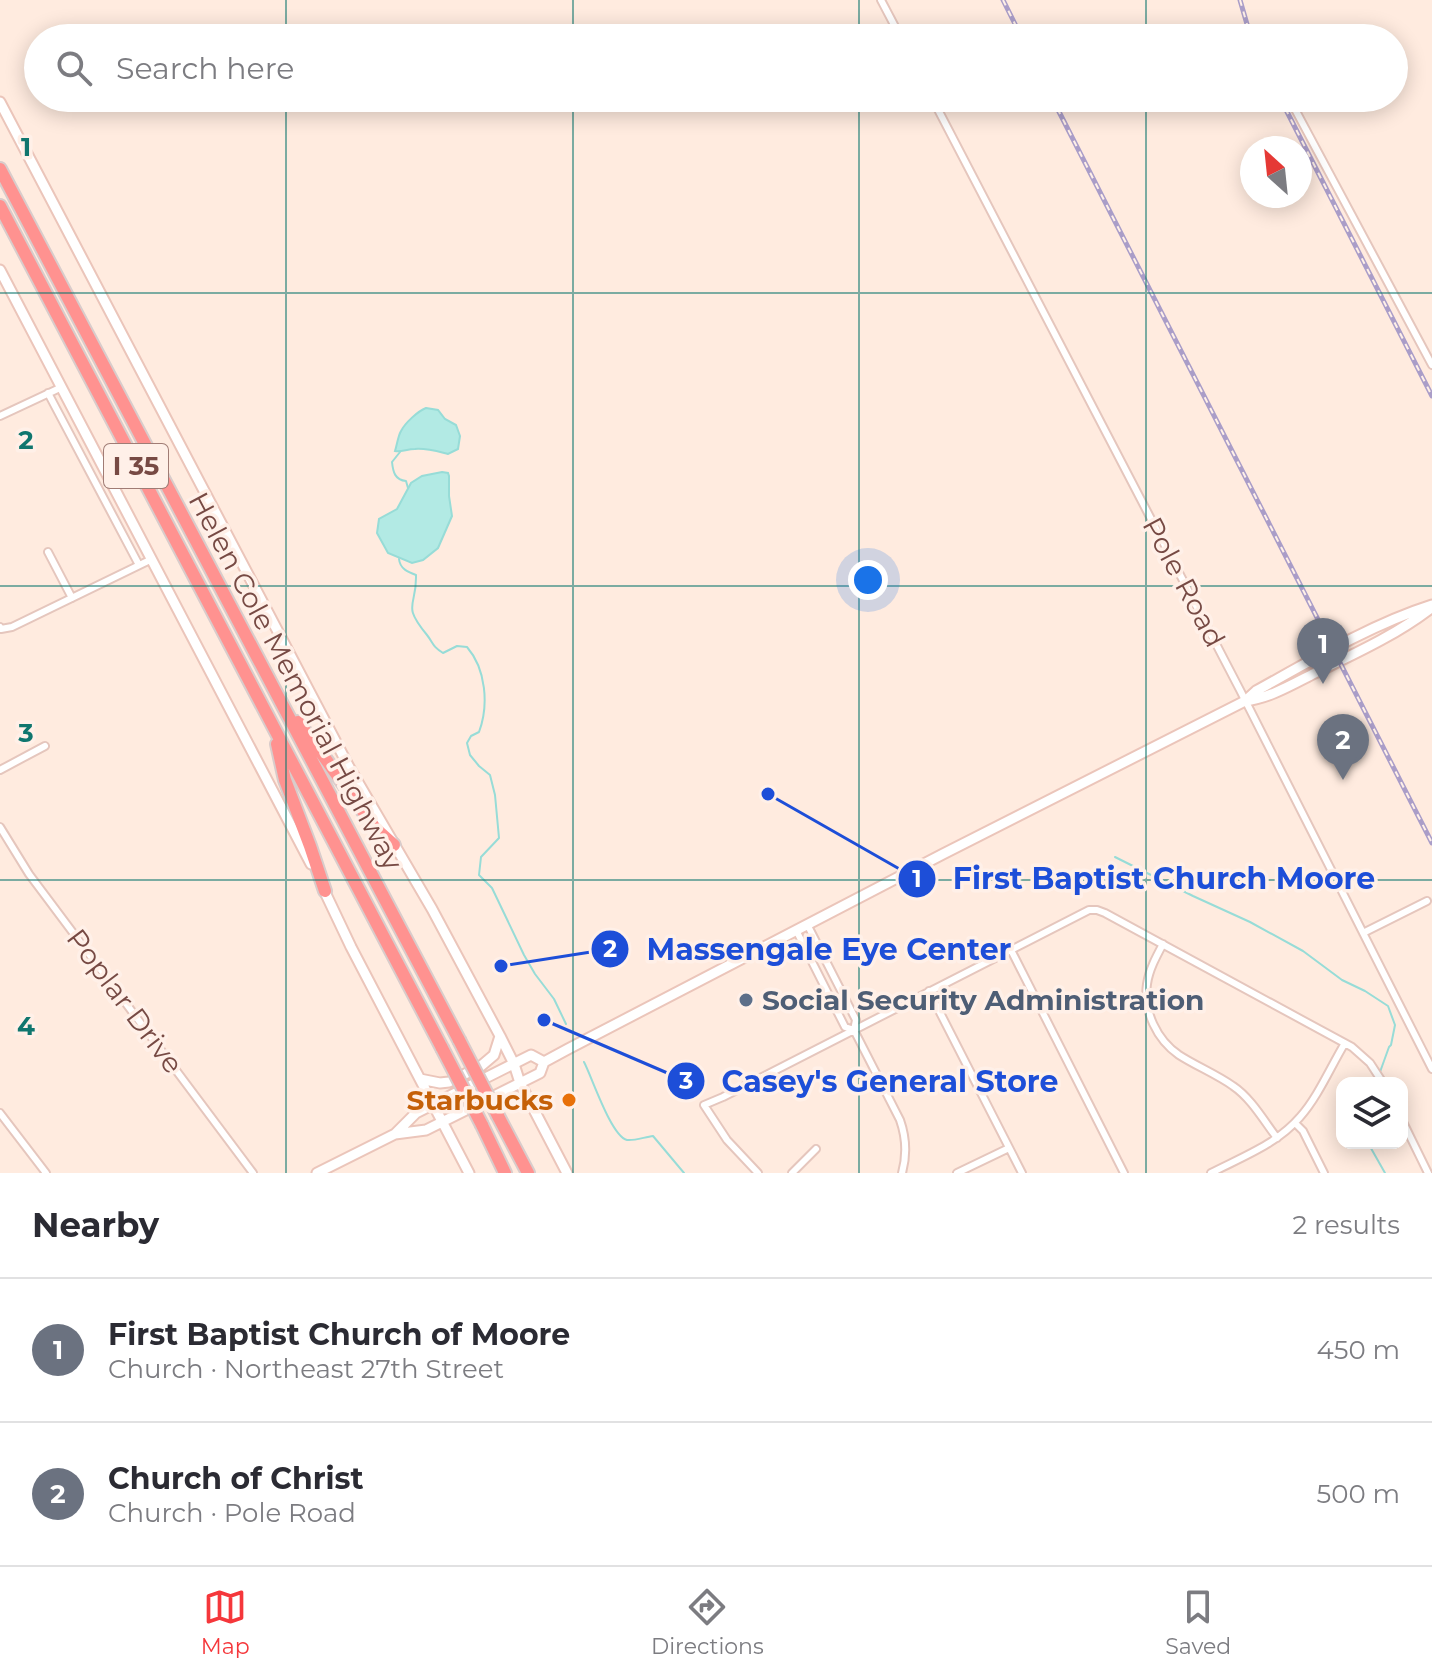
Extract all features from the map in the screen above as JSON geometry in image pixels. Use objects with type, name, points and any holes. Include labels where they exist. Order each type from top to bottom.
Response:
[{"type":"highway","name":"Helen Cole Memorial Highway","points":[[0,169],[528,1173]]},
{"type":"highway","name":"Helen Cole Memorial Highway","points":[[0,206],[505,1173]]},
{"type":"highway","points":[[278,698],[375,828],[394,845]]},
{"type":"highway","points":[[273,725],[285,780],[325,891]]},
{"type":"main road","points":[[0,102],[349,767],[432,909],[500,1036],[520,1083],[567,1173]]},
{"type":"main road","points":[[0,272],[325,891],[469,1173]]},
{"type":"main road","points":[[395,1134],[426,1130],[540,1073],[544,1062],[807,924],[1245,701],[1259,700],[1330,665],[1416,620],[1432,606]]},
{"type":"main road","points":[[420,1079],[449,1082],[481,1066],[494,1055],[500,1036]]},
{"type":"main road","points":[[317,1173],[395,1134],[416,1113],[531,1055],[544,1062]]},
{"type":"street","points":[[881,0],[894,24]]},
{"type":"street","name":"Pole Road","points":[[939,112],[1432,1069]]},
{"type":"street","points":[[1296,112],[1432,365]]},
{"type":"street","points":[[0,416],[48,393],[59,382]]},
{"type":"street","points":[[48,393],[139,565]]},
{"type":"street","points":[[48,552],[72,598]]},
{"type":"street","points":[[0,627],[12,627],[152,559]]},
{"type":"street","points":[[0,770],[45,746]]},
{"type":"street","name":"Poplar Drive","points":[[0,827],[29,874],[253,1173]]},
{"type":"street","points":[[1363,933],[1427,901]]},
{"type":"street","points":[[758,1173],[727,1140],[704,1105],[1093,910],[1105,913],[1345,1043],[1357,1050],[1379,1077]]},
{"type":"street","points":[[807,924],[856,1020],[854,1030],[900,1120],[905,1141],[905,1172]]},
{"type":"street","points":[[796,930],[845,1027],[854,1030]]},
{"type":"street","points":[[1163,944],[1146,985],[1147,1004],[1156,1029],[1177,1054],[1241,1092],[1277,1138]]},
{"type":"street","points":[[1011,950],[1124,1173]]},
{"type":"street","points":[[929,991],[1022,1173]]},
{"type":"street","points":[[1211,1173],[1224,1170],[1277,1138],[1295,1123],[1345,1043]]},
{"type":"street","points":[[0,1113],[46,1173]]},
{"type":"street","points":[[1295,1123],[1307,1138],[1324,1173]]},
{"type":"street","points":[[1408,1132],[1428,1173]]},
{"type":"street","points":[[957,1173],[1009,1148]]},
{"type":"street","points":[[792,1173],[816,1149]]},
{"type":"water","points":[[426,408],[438,410],[445,419],[456,425],[460,436],[458,449],[448,454],[423,449],[395,451],[403,428]]},
{"type":"water","points":[[442,472],[449,476],[452,516],[438,548],[423,560],[412,563],[388,553],[377,533],[379,519],[397,509],[411,483],[422,476]]},
{"type":"waterway","points":[[400,452],[392,462],[393,469],[397,477],[406,481],[408,488]]},
{"type":"waterway","points":[[399,559],[403,568],[416,575],[412,611],[419,625],[443,653],[457,646],[467,647],[482,676],[485,699],[482,721],[479,732],[471,736],[467,743],[470,755],[490,775],[499,838],[481,857],[479,875],[492,888],[524,955],[554,999],[566,1024]]},
{"type":"waterway","points":[[1115,857],[1250,922],[1303,951],[1342,980],[1388,1006],[1395,1025],[1380,1072]]},
{"type":"waterway","points":[[584,1062],[608,1118],[621,1136],[627,1140],[653,1136],[684,1173]]},
{"type":"waterway","points":[[1371,1149],[1385,1173]]},
{"type":"railway","points":[[1003,0],[1015,24]]},
{"type":"railway","points":[[1240,0],[1247,24]]},
{"type":"railway","points":[[1059,112],[1432,843]]},
{"type":"railway","points":[[1287,112],[1432,396]]},
{"type":"place","name":"First Baptist Church of Moore","points":[[1323,684]]},
{"type":"place","name":"Church of Christ","points":[[1343,780]]},
{"type":"place","name":"First Baptist Church Moore","points":[[768,794]]},
{"type":"place","name":"Massengale Eye Center","points":[[501,966]]},
{"type":"place","name":"Social Security Administration","points":[[746,1000]]},
{"type":"place","name":"Casey's General Store","points":[[544,1020]]},
{"type":"place","name":"Starbucks","points":[[569,1100]]}]
